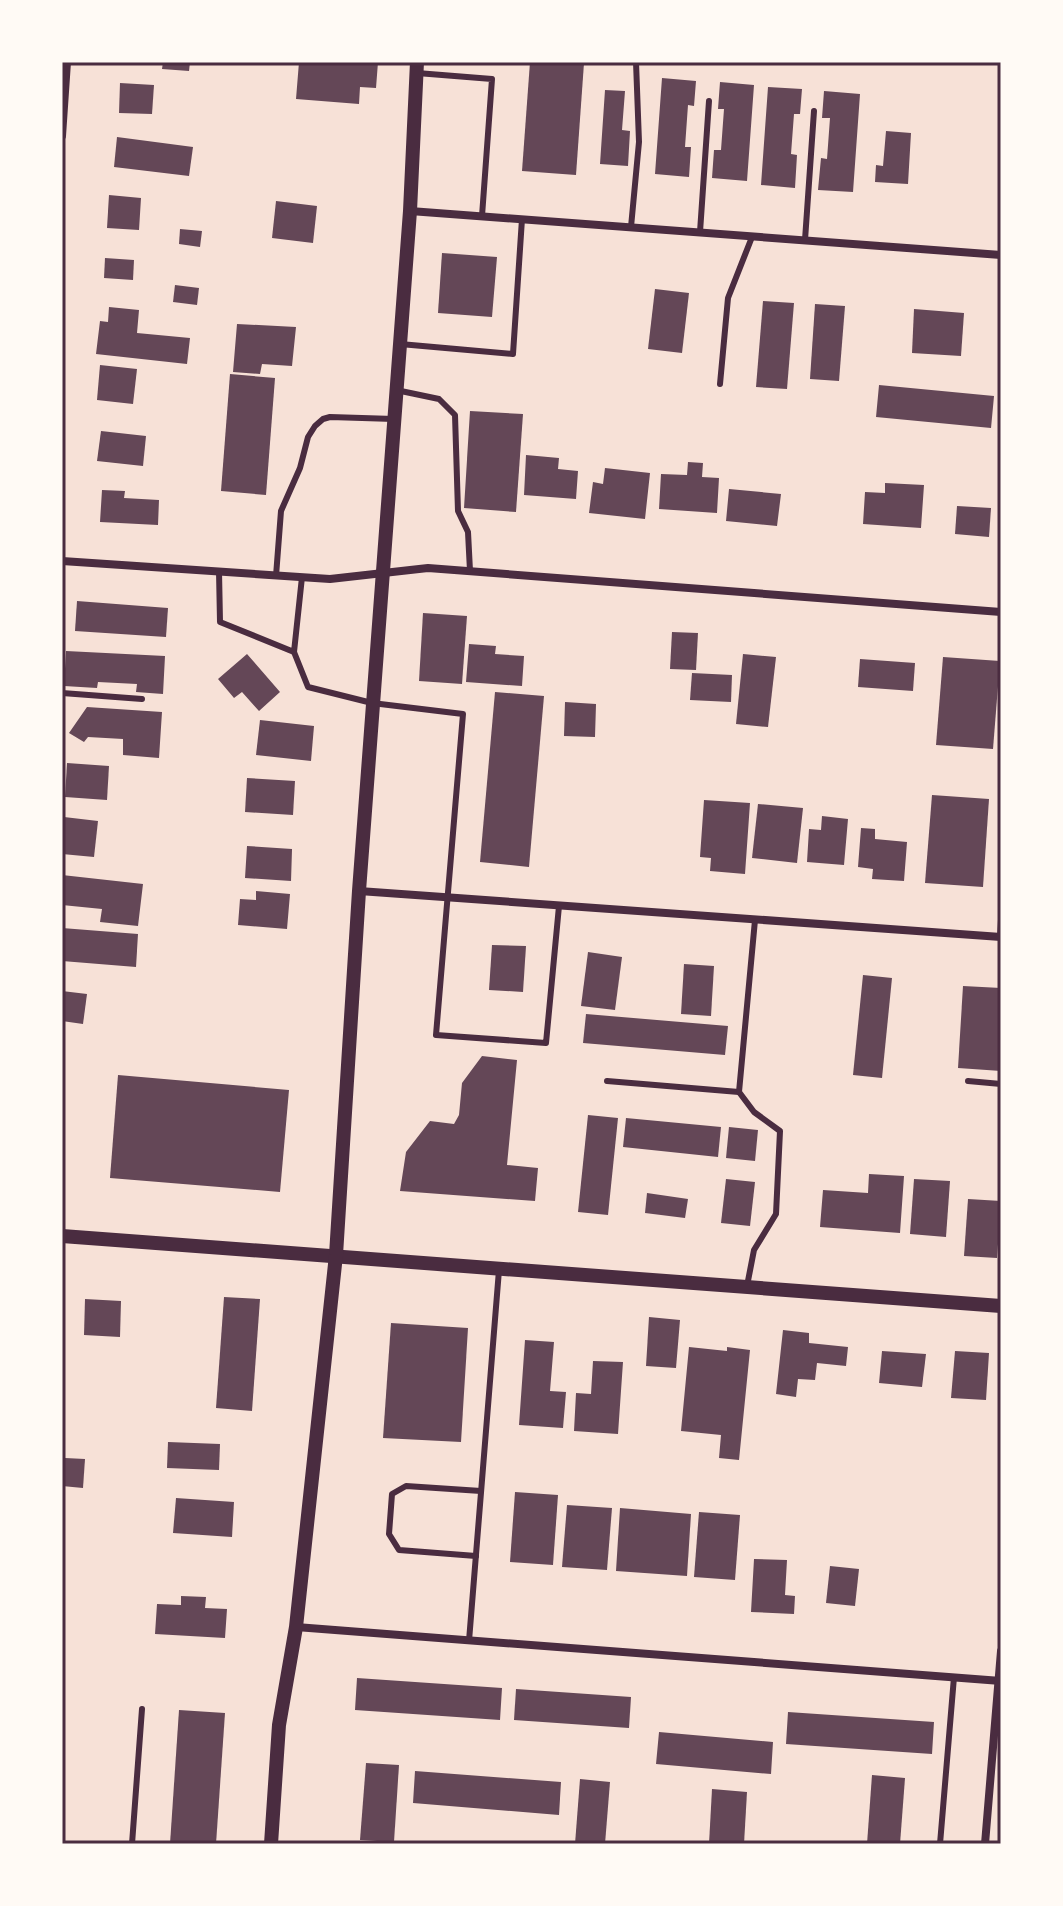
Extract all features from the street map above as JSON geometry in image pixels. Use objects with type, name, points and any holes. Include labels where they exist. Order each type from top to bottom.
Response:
[{"type":"street","points":[[62,136],[67,62]]},
{"type":"street","points":[[271,1844],[279,1725],[296,1627],[336,1255],[381,573],[410,211],[417,67]]},
{"type":"street","points":[[410,211],[1001,255]]},
{"type":"street","points":[[62,561],[330,579],[428,568],[1001,612]]},
{"type":"street","points":[[359,891],[1000,937]]},
{"type":"street","points":[[62,1236],[1001,1306]]},
{"type":"street","points":[[296,1627],[1000,1681]]},
{"type":"street","points":[[985,1844],[1001,1651]]},
{"type":"lane","points":[[631,227],[639,142],[636,62]]},
{"type":"lane","points":[[417,67],[492,79],[482,216]]},
{"type":"lane","points":[[700,232],[709,101]]},
{"type":"lane","points":[[805,240],[814,111]]},
{"type":"lane","points":[[399,344],[513,354],[522,219]]},
{"type":"lane","points":[[720,384],[728,298],[752,237]]},
{"type":"lane","points":[[396,390],[439,399],[455,415],[458,511],[468,532],[470,571]]},
{"type":"lane","points":[[276,576],[281,511],[300,468],[308,437],[315,426],[330,417],[394,419]]},
{"type":"lane","points":[[219,571],[220,622],[294,652]]},
{"type":"lane","points":[[302,577],[294,652],[308,687],[372,703],[463,714],[436,1035],[546,1043],[559,906]]},
{"type":"lane","points":[[62,693],[142,699]]},
{"type":"lane","points":[[747,1286],[754,1250],[776,1214],[780,1131],[754,1112],[739,1092],[755,920]]},
{"type":"lane","points":[[1000,937],[1001,920]]},
{"type":"lane","points":[[607,1081],[739,1092]]},
{"type":"lane","points":[[968,1081],[1001,1084]]},
{"type":"lane","points":[[469,1641],[499,1268]]},
{"type":"lane","points":[[476,1556],[399,1550],[389,1534],[392,1494],[406,1486],[481,1491]]},
{"type":"lane","points":[[940,1844],[954,1677]]},
{"type":"lane","points":[[132,1844],[142,1709]]},
{"type":"building","points":[[163,62],[190,62],[189,71],[162,69]]},
{"type":"building","points":[[299,62],[378,62],[376,88],[360,87],[359,104],[296,99]]},
{"type":"building","points":[[530,62],[584,63],[576,175],[522,171]]},
{"type":"building","points":[[662,78],[696,81],[694,106],[688,105],[685,147],[691,147],[689,177],[655,174]]},
{"type":"building","points":[[720,82],[754,85],[747,181],[712,178],[714,150],[721,150],[724,109],[718,109]]},
{"type":"building","points":[[120,83],[154,85],[152,114],[119,113]]},
{"type":"building","points":[[768,87],[802,89],[800,114],[794,114],[791,154],[797,155],[795,188],[761,185]]},
{"type":"building","points":[[605,90],[625,91],[622,130],[630,131],[628,166],[600,164]]},
{"type":"building","points":[[824,91],[860,94],[853,192],[818,190],[821,158],[827,159],[830,118],[822,118]]},
{"type":"building","points":[[886,131],[911,133],[908,184],[875,182],[876,165],[883,166]]},
{"type":"building","points":[[117,137],[193,147],[189,176],[114,167]]},
{"type":"building","points":[[109,195],[141,198],[139,230],[107,228]]},
{"type":"building","points":[[276,201],[317,206],[313,243],[272,238]]},
{"type":"building","points":[[180,229],[202,231],[200,247],[179,244]]},
{"type":"building","points":[[442,253],[497,257],[492,317],[438,313]]},
{"type":"building","points":[[105,258],[134,260],[133,280],[104,278]]},
{"type":"building","points":[[175,285],[199,288],[197,305],[173,302]]},
{"type":"building","points":[[655,289],[689,293],[682,353],[648,349]]},
{"type":"building","points":[[763,301],[794,303],[787,389],[756,387]]},
{"type":"building","points":[[815,304],[845,306],[839,381],[810,379]]},
{"type":"building","points":[[109,307],[139,310],[137,333],[190,338],[187,364],[96,354],[100,321],[108,322]]},
{"type":"building","points":[[914,309],[964,313],[961,356],[912,353]]},
{"type":"building","points":[[237,324],[296,327],[292,366],[262,364],[260,374],[233,372]]},
{"type":"building","points":[[100,365],[137,369],[133,404],[97,400]]},
{"type":"building","points":[[230,374],[275,378],[266,495],[221,491]]},
{"type":"building","points":[[879,385],[994,396],[991,428],[876,417]]},
{"type":"building","points":[[470,411],[523,414],[516,512],[464,508]]},
{"type":"building","points":[[101,431],[146,436],[143,466],[97,461]]},
{"type":"building","points":[[526,455],[559,458],[558,469],[578,471],[576,499],[524,495]]},
{"type":"building","points":[[688,462],[703,463],[702,477],[719,478],[717,513],[659,509],[661,474],[687,475]]},
{"type":"building","points":[[605,468],[650,473],[645,519],[589,513],[593,482],[603,484]]},
{"type":"building","points":[[885,483],[924,485],[921,528],[863,524],[865,492],[885,493]]},
{"type":"building","points":[[729,489],[781,494],[777,526],[726,521]]},
{"type":"building","points":[[102,490],[125,491],[124,498],[159,500],[158,525],[100,522]]},
{"type":"building","points":[[957,506],[991,508],[989,537],[955,534]]},
{"type":"building","points":[[77,601],[168,608],[166,637],[75,631]]},
{"type":"building","points":[[423,613],[467,616],[462,684],[419,681]]},
{"type":"building","points":[[672,632],[698,633],[696,670],[670,669]]},
{"type":"building","points":[[469,644],[496,646],[495,654],[524,656],[522,686],[466,682]]},
{"type":"building","points":[[66,651],[165,656],[163,694],[136,692],[137,684],[98,682],[97,688],[64,686]]},
{"type":"building","points":[[247,654],[280,692],[259,711],[242,692],[234,698],[218,679]]},
{"type":"building","points":[[743,654],[776,657],[768,727],[736,724]]},
{"type":"building","points":[[943,657],[1000,661],[993,749],[936,745]]},
{"type":"building","points":[[860,659],[915,663],[913,691],[858,687]]},
{"type":"building","points":[[692,673],[732,675],[731,702],[690,700]]},
{"type":"building","points":[[495,692],[544,696],[529,867],[480,862]]},
{"type":"building","points":[[565,702],[596,704],[595,737],[564,736]]},
{"type":"building","points":[[87,707],[162,712],[159,758],[123,755],[123,739],[88,737],[84,742],[69,733]]},
{"type":"building","points":[[260,720],[314,726],[311,761],[256,755]]},
{"type":"building","points":[[67,763],[109,766],[107,800],[65,797]]},
{"type":"building","points":[[247,778],[295,781],[293,815],[245,812]]},
{"type":"building","points":[[932,795],[989,799],[983,887],[925,883]]},
{"type":"building","points":[[704,800],[750,803],[745,874],[710,871],[711,858],[700,857]]},
{"type":"building","points":[[758,804],[803,808],[797,863],[752,858]]},
{"type":"building","points":[[822,816],[848,819],[844,865],[807,862],[809,829],[821,830]]},
{"type":"building","points":[[64,817],[98,821],[94,857],[62,854]]},
{"type":"building","points":[[861,828],[875,829],[875,839],[907,842],[904,881],[872,879],[873,869],[858,867]]},
{"type":"building","points":[[247,846],[292,849],[291,881],[245,878]]},
{"type":"building","points":[[62,875],[143,884],[138,926],[100,922],[102,909],[62,905]]},
{"type":"building","points":[[256,891],[290,894],[287,929],[238,925],[240,899],[256,900]]},
{"type":"building","points":[[62,928],[138,934],[136,967],[62,961]]},
{"type":"building","points":[[492,945],[526,946],[523,992],[489,990]]},
{"type":"building","points":[[588,952],[622,957],[615,1010],[581,1006]]},
{"type":"building","points":[[684,964],[714,966],[711,1016],[681,1014]]},
{"type":"building","points":[[863,975],[892,978],[882,1078],[853,1075]]},
{"type":"building","points":[[963,986],[1001,988],[1001,1071],[958,1068]]},
{"type":"building","points":[[62,991],[87,994],[83,1024],[62,1021]]},
{"type":"building","points":[[586,1014],[728,1026],[725,1055],[583,1043]]},
{"type":"building","points":[[482,1056],[517,1060],[507,1165],[538,1168],[535,1201],[400,1191],[406,1152],[430,1121],[454,1124],[459,1115],[462,1083]]},
{"type":"building","points":[[118,1075],[289,1090],[280,1192],[110,1178]]},
{"type":"building","points":[[588,1115],[618,1118],[608,1215],[578,1212]]},
{"type":"building","points":[[626,1118],[721,1127],[718,1157],[623,1147]]},
{"type":"building","points":[[729,1127],[758,1130],[755,1161],[726,1158]]},
{"type":"building","points":[[869,1174],[904,1176],[900,1233],[820,1227],[823,1190],[868,1193]]},
{"type":"building","points":[[726,1179],[755,1182],[750,1226],[721,1223]]},
{"type":"building","points":[[914,1179],[950,1181],[946,1237],[910,1234]]},
{"type":"building","points":[[647,1193],[688,1199],[685,1218],[645,1213]]},
{"type":"building","points":[[968,1199],[1001,1201],[997,1258],[964,1256]]},
{"type":"building","points":[[224,1297],[260,1299],[252,1411],[216,1408]]},
{"type":"building","points":[[85,1299],[121,1301],[120,1337],[84,1335]]},
{"type":"building","points":[[649,1317],[680,1320],[676,1368],[646,1366]]},
{"type":"building","points":[[391,1323],[468,1328],[461,1442],[383,1438]]},
{"type":"building","points":[[783,1330],[809,1333],[809,1343],[848,1347],[846,1366],[817,1363],[815,1380],[798,1379],[796,1397],[776,1394]]},
{"type":"building","points":[[525,1340],[554,1342],[550,1391],[566,1392],[563,1428],[519,1425]]},
{"type":"building","points":[[689,1347],[750,1350],[739,1460],[719,1458],[721,1435],[681,1431]]},
{"type":"building","points":[[882,1351],[926,1354],[922,1387],[879,1383]]},
{"type":"building","points":[[955,1351],[989,1353],[986,1400],[951,1398]]},
{"type":"building","points":[[593,1361],[623,1362],[618,1434],[574,1431],[576,1393],[591,1394]]},
{"type":"building","points":[[168,1442],[220,1444],[219,1470],[167,1468]]},
{"type":"building","points":[[65,1458],[85,1459],[83,1488],[62,1486]]},
{"type":"building","points":[[515,1492],[558,1495],[553,1565],[510,1562]]},
{"type":"building","points":[[176,1498],[234,1502],[232,1537],[173,1533]]},
{"type":"building","points":[[567,1505],[612,1508],[607,1570],[562,1567]]},
{"type":"building","points":[[620,1508],[691,1514],[687,1576],[616,1571]]},
{"type":"building","points":[[699,1512],[740,1515],[735,1580],[694,1577]]},
{"type":"building","points":[[754,1559],[787,1560],[785,1595],[795,1596],[794,1614],[751,1612]]},
{"type":"building","points":[[830,1566],[859,1569],[855,1606],[826,1603]]},
{"type":"building","points":[[181,1596],[206,1597],[205,1608],[227,1609],[225,1638],[155,1634],[157,1604],[181,1605]]},
{"type":"building","points":[[357,1678],[502,1688],[500,1720],[355,1710]]},
{"type":"building","points":[[516,1689],[631,1697],[629,1728],[514,1720]]},
{"type":"building","points":[[179,1710],[225,1713],[216,1844],[170,1844]]},
{"type":"building","points":[[788,1712],[934,1722],[932,1754],[786,1744]]},
{"type":"building","points":[[659,1732],[773,1742],[771,1774],[656,1764]]},
{"type":"building","points":[[366,1763],[399,1765],[394,1842],[360,1840]]},
{"type":"building","points":[[415,1771],[561,1782],[559,1815],[413,1803]]},
{"type":"building","points":[[872,1775],[905,1778],[900,1844],[867,1844]]},
{"type":"building","points":[[580,1779],[610,1782],[605,1844],[575,1844]]},
{"type":"building","points":[[712,1789],[747,1792],[744,1844],[709,1844]]}]
